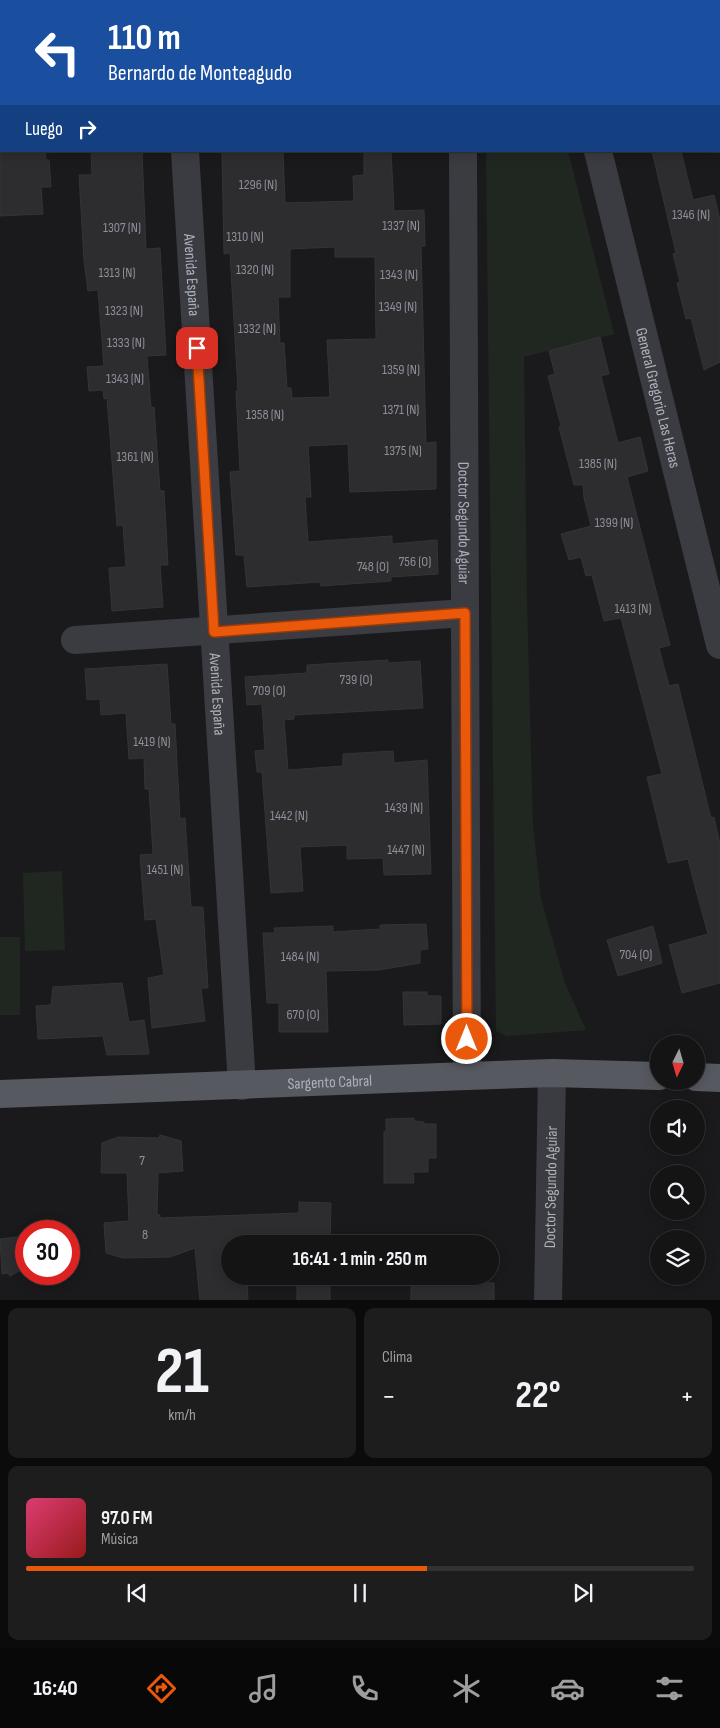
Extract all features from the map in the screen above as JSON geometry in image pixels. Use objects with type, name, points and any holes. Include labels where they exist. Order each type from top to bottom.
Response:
[{"type":"main road","name":"Sargento Cabral","points":[[0,1094],[552,1073],[650,1076]]},
{"type":"main road","points":[[705,1077],[720,1078]]},
{"type":"street","name":"Avenida España","points":[[185,152],[242,1086]]},
{"type":"street","name":"Doctor Segundo Aguiar","points":[[463,152],[467,1076]]},
{"type":"street","name":"General Gregorio Las Heras","points":[[598,152],[720,645]]},
{"type":"street","points":[[75,640],[214,632],[465,613]]},
{"type":"street","name":"Doctor Segundo Aguiar","points":[[548,1300],[552,1073]]},
{"type":"shaded area","points":[[486,152],[568,152],[614,334],[524,357],[527,602],[533,826],[541,899],[565,983],[586,1030],[507,1036],[496,1031]]},
{"type":"shaded area","points":[[62,871],[65,950],[25,951],[23,873]]},
{"type":"shaded area","points":[[0,937],[20,937],[20,1015],[0,1015]]},
{"type":"building","points":[[0,152],[45,152],[46,160],[49,160],[51,187],[41,187],[43,214],[0,216]]},
{"type":"building","points":[[91,152],[142,152],[146,249],[160,248],[166,355],[147,356],[151,408],[154,407],[160,491],[164,491],[168,565],[160,565],[163,607],[112,611],[109,568],[126,567],[123,525],[117,526],[107,398],[104,399],[103,390],[89,391],[87,367],[104,366],[98,290],[88,291],[84,261],[79,175],[92,175]]},
{"type":"building","points":[[222,152],[283,152],[285,203],[354,201],[353,176],[364,175],[364,152],[391,152],[394,211],[424,210],[425,246],[421,246],[426,443],[436,442],[436,489],[350,492],[348,444],[308,446],[311,497],[305,497],[308,542],[392,536],[392,544],[437,540],[438,574],[391,577],[391,581],[321,586],[320,582],[247,587],[244,555],[236,555],[230,472],[240,471],[236,391],[238,391],[230,253],[224,254]],"holes":[[[335,247],[335,257],[375,257],[376,339],[327,340],[330,397],[292,398],[291,388],[287,388],[284,343],[280,343],[278,297],[290,297],[290,249]]]},
{"type":"building","points":[[652,152],[681,152],[693,200],[714,195],[720,220],[720,362],[704,370],[691,318],[686,319],[677,283],[680,282],[673,254],[676,253]]},
{"type":"building","points":[[600,337],[609,374],[601,376],[618,443],[640,437],[648,471],[627,477],[670,645],[659,648],[669,686],[678,684],[711,818],[714,817],[720,844],[720,983],[682,993],[669,945],[708,934],[688,859],[668,863],[647,777],[662,774],[621,618],[604,621],[592,575],[586,576],[581,557],[569,560],[561,534],[591,526],[584,498],[583,485],[574,485],[559,427],[561,426],[548,376],[555,374],[549,351]]},
{"type":"building","points":[[388,660],[388,663],[420,661],[423,708],[294,715],[294,719],[284,720],[288,770],[343,766],[343,754],[393,751],[394,763],[427,760],[431,874],[384,875],[383,858],[347,859],[347,845],[300,847],[303,891],[271,893],[262,772],[257,772],[255,751],[265,750],[262,704],[247,705],[245,677],[307,673],[307,665]]},
{"type":"building","points":[[167,664],[171,724],[175,724],[180,819],[185,818],[191,907],[203,907],[208,988],[201,988],[205,1021],[152,1028],[148,978],[164,975],[156,919],[145,920],[140,855],[153,854],[149,789],[145,789],[144,758],[129,759],[126,713],[101,715],[100,699],[87,700],[85,669]]},
{"type":"building","points":[[426,924],[428,949],[420,950],[420,963],[379,970],[326,971],[328,1032],[279,1032],[279,1003],[267,1003],[263,933],[275,933],[274,928],[333,926],[333,932],[380,929],[380,925]]},
{"type":"building","points":[[653,926],[662,963],[618,976],[607,940]]},
{"type":"building","points":[[122,983],[129,1022],[144,1020],[149,1054],[107,1055],[103,1036],[38,1039],[36,1006],[51,1005],[53,987]]},
{"type":"building","points":[[403,992],[427,992],[427,996],[441,996],[441,1024],[404,1025]]},
{"type":"building","points":[[414,1118],[414,1121],[424,1122],[424,1124],[436,1124],[436,1158],[428,1158],[428,1172],[413,1172],[414,1183],[384,1183],[384,1132],[386,1132],[386,1119]]},
{"type":"building","points":[[160,1135],[181,1141],[183,1171],[158,1173],[157,1215],[160,1215],[160,1218],[299,1213],[299,1202],[331,1203],[330,1235],[221,1235],[221,1285],[247,1285],[248,1300],[200,1300],[195,1248],[170,1257],[123,1258],[106,1253],[104,1223],[129,1221],[127,1173],[101,1173],[102,1143],[118,1137],[159,1138]]},
{"type":"building","points":[[15,1237],[15,1273],[10,1276],[8,1273],[2,1274],[0,1239]]},
{"type":"building","points":[[297,1285],[330,1285],[330,1300],[297,1300]]},
{"type":"building","points":[[411,1285],[494,1285],[494,1300],[411,1300]]},
{"type":"route","points":[[197,348],[214,632],[465,613],[467,1039]]}]
